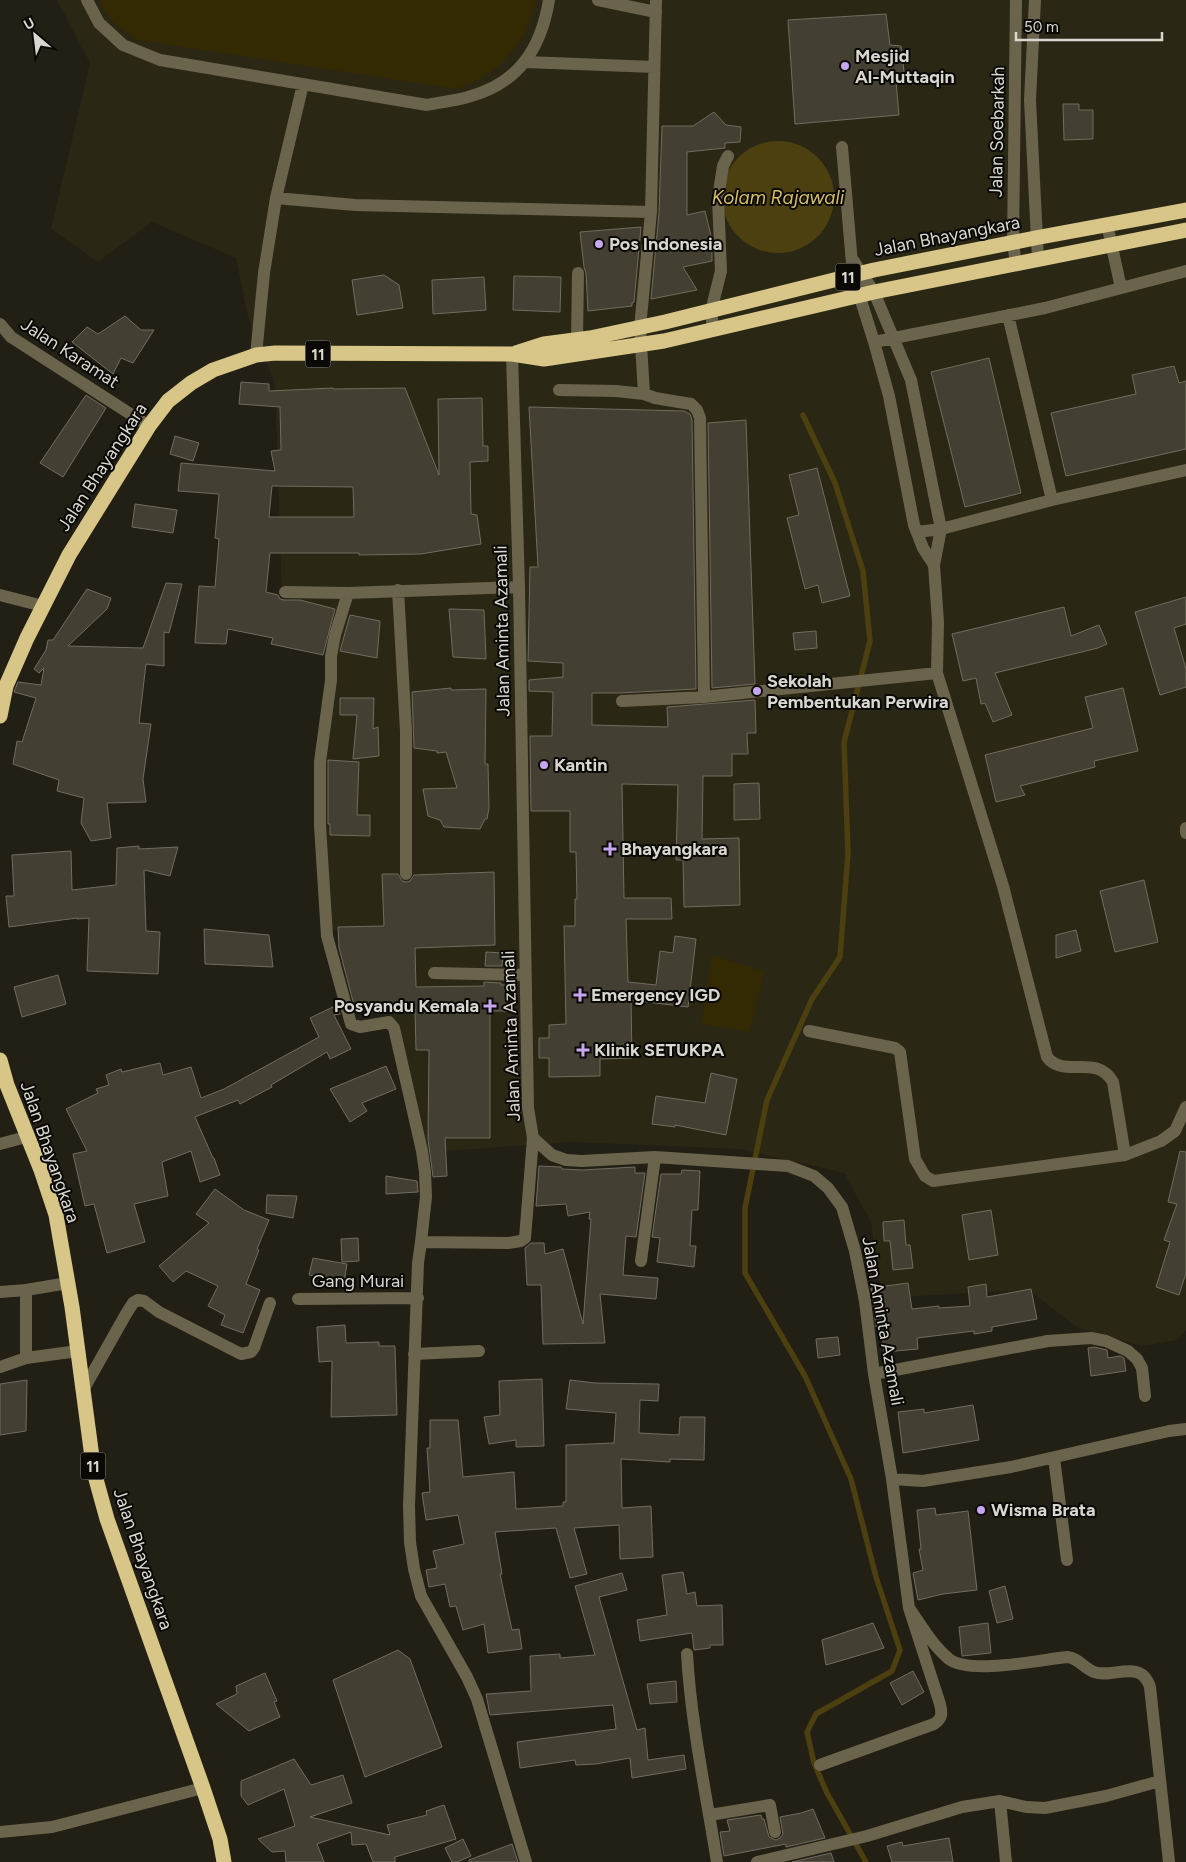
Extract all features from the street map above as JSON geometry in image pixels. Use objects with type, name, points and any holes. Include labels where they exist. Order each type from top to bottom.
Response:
[{"type":"highway","name":"Jalan Bhayangkara","points":[[512,354],[544,344],[640,328],[711,311],[856,269],[1186,210]]},
{"type":"highway","name":"Jalan Bhayangkara","points":[[0,716],[6,686],[5,678],[69,555],[149,426],[168,400],[213,370],[256,355],[512,354],[544,358],[641,344],[713,330],[867,293],[1186,230]]},
{"type":"highway","name":"Jalan Bhayangkara","points":[[0,1060],[7,1085],[26,1137],[41,1170],[56,1215],[68,1283],[94,1472],[107,1519],[204,1788],[220,1839],[224,1862]]},
{"type":"street","points":[[87,0],[99,23],[123,45],[160,60],[426,105],[469,97],[502,83],[526,62],[538,39],[549,0]]},
{"type":"street","points":[[598,0],[656,6],[651,212],[640,328],[644,394]]},
{"type":"street","name":"Jalan Soebarkah","points":[[1016,0],[1013,242],[1016,265]]},
{"type":"street","name":"Jalan Soebarkah","points":[[1036,0],[1030,100],[1035,238],[1038,260]]},
{"type":"street","points":[[526,62],[654,67]]},
{"type":"street","points":[[256,355],[264,273],[276,198],[303,84]]},
{"type":"street","points":[[842,147],[856,269],[867,293],[894,337],[911,380],[941,529],[934,565],[938,622],[937,673],[1003,886],[1047,1057],[1059,1067],[1093,1067],[1108,1073],[1113,1082],[1125,1154]]},
{"type":"street","points":[[713,330],[711,311],[721,272],[718,198],[723,166],[728,156]]},
{"type":"street","points":[[276,198],[355,205],[651,212]]},
{"type":"street","points":[[1108,224],[1121,288]]},
{"type":"street","points":[[874,342],[1045,308],[1186,271]]},
{"type":"street","points":[[577,340],[578,273]]},
{"type":"street","points":[[867,293],[874,342],[889,396],[917,532],[923,548],[934,565]]},
{"type":"street","points":[[1008,315],[1052,500]]},
{"type":"street","name":"Jalan Karamat","points":[[0,324],[5,338],[149,426]]},
{"type":"street","name":"Jalan Aminta Azamali","points":[[512,354],[519,587],[528,1108],[533,1138],[552,1155],[566,1160],[582,1161],[655,1157],[788,1166],[814,1176],[828,1188],[842,1206],[856,1251],[865,1301],[909,1608],[942,1711],[940,1719],[934,1724],[820,1765]]},
{"type":"street","points":[[559,390],[616,391],[644,394],[655,398],[691,404],[697,410],[700,418],[704,697]]},
{"type":"street","points":[[917,532],[941,529],[1052,500],[1186,470]]},
{"type":"street","points":[[285,592],[348,593],[519,587]]},
{"type":"street","points":[[398,590],[406,731],[406,874]]},
{"type":"street","points":[[348,593],[335,635],[331,656],[331,680],[320,762],[320,826],[325,921],[331,952],[351,1024],[360,1027],[389,1022],[394,1028],[425,1172],[426,1197],[418,1263],[409,1506],[414,1569],[421,1596],[467,1677],[477,1699],[526,1862]]},
{"type":"street","points":[[0,595],[42,606]]},
{"type":"street","points":[[622,701],[704,697],[937,673]]},
{"type":"street","points":[[1186,828],[1186,833]]},
{"type":"street","points":[[434,973],[525,975]]},
{"type":"street","points":[[809,1031],[895,1048],[900,1052],[915,1159],[925,1176],[933,1181],[1125,1154],[1161,1141],[1175,1131],[1186,1107]]},
{"type":"street","points":[[0,1144],[26,1137]]},
{"type":"street","points":[[421,1242],[508,1243],[525,1238],[533,1138]]},
{"type":"street","points":[[641,1261],[655,1157]]},
{"type":"street","points":[[0,1292],[68,1283]]},
{"type":"street","points":[[26,1290],[26,1358]]},
{"type":"street","name":"Gang Murai","points":[[298,1299],[418,1298]]},
{"type":"street","points":[[82,1392],[126,1314],[133,1303],[138,1300],[144,1301],[159,1312],[241,1354],[250,1352],[254,1348],[270,1302]]},
{"type":"street","points":[[874,1374],[1048,1341],[1092,1338],[1106,1341],[1128,1351],[1136,1359],[1142,1368],[1145,1396]]},
{"type":"street","points":[[0,1367],[26,1358],[78,1351]]},
{"type":"street","points":[[414,1354],[479,1351]]},
{"type":"street","points":[[892,1479],[923,1482],[1054,1458],[1169,1431],[1186,1429]]},
{"type":"street","points":[[1054,1458],[1067,1560]]},
{"type":"street","points":[[909,1608],[930,1638],[950,1659],[961,1665],[978,1667],[1067,1657],[1078,1660],[1092,1671],[1098,1673],[1123,1670],[1144,1676],[1150,1687],[1169,1862]]},
{"type":"street","points":[[687,1654],[689,1692],[695,1734],[717,1862]]},
{"type":"street","points":[[757,1862],[842,1843],[962,1806],[1000,1801],[1026,1807],[1045,1808],[1106,1796],[1160,1780]]},
{"type":"street","points":[[0,1832],[52,1827],[204,1788]]},
{"type":"street","points":[[1000,1801],[1006,1862]]},
{"type":"street","points":[[710,1814],[770,1805],[775,1832]]},
{"type":"shaded area","name":"Sekolah Pembentukan Perwira","points":[[57,0],[1186,0],[1186,1330],[1177,1340],[1142,1346],[1078,1328],[1029,1290],[882,1298],[871,1222],[844,1173],[740,1149],[570,1142],[419,1153],[380,962],[380,931],[329,930],[316,769],[341,613],[282,599],[275,384],[248,317],[236,258],[152,222],[98,262],[51,229],[90,63]]},
{"type":"shaded area","points":[[99,0],[537,0],[524,35],[502,64],[477,81],[456,89],[137,40],[124,32],[115,23],[106,13]]},
{"type":"shaded area","points":[[712,955],[764,971],[750,1032],[701,1024]]},
{"type":"water","name":"Kolam Rajawali","points":[[778,141],[789,142],[799,146],[817,158],[829,176],[833,186],[833,208],[829,218],[817,236],[799,248],[789,252],[778,253],[767,252],[757,248],[739,236],[727,218],[723,208],[722,197],[723,186],[727,176],[739,158],[757,146],[767,142]]},
{"type":"building","points":[[886,14],[890,45],[901,46],[905,80],[896,81],[899,115],[795,124],[788,20]]},
{"type":"building","points":[[1063,104],[1079,104],[1079,110],[1093,110],[1093,139],[1064,140]]},
{"type":"building","points":[[714,112],[726,125],[741,127],[740,142],[725,143],[725,148],[687,152],[687,215],[705,211],[712,240],[712,261],[683,267],[697,290],[651,299],[659,213],[662,126],[693,126]]},
{"type":"building","points":[[641,227],[634,302],[632,306],[588,311],[586,273],[580,232]]},
{"type":"building","points":[[384,275],[399,285],[403,308],[357,315],[352,280]]},
{"type":"building","points":[[514,276],[561,277],[560,312],[513,310]]},
{"type":"building","points":[[484,277],[486,310],[433,314],[432,280]]},
{"type":"building","points":[[125,316],[141,330],[154,330],[133,363],[121,358],[113,374],[72,342],[87,327],[98,334]]},
{"type":"building","points":[[989,358],[1021,493],[965,507],[931,372]]},
{"type":"building","points":[[1174,366],[1179,383],[1186,381],[1186,449],[1066,476],[1051,413],[1136,394],[1132,375]]},
{"type":"building","points":[[241,382],[269,384],[269,391],[333,388],[405,388],[439,475],[438,399],[482,398],[483,446],[488,446],[488,461],[470,462],[471,514],[477,515],[481,544],[421,554],[270,553],[266,592],[278,595],[280,599],[284,600],[300,600],[335,609],[323,655],[271,644],[273,638],[228,629],[226,644],[195,643],[199,586],[215,587],[219,539],[215,538],[219,494],[178,491],[181,463],[275,471],[271,451],[281,450],[280,407],[239,404]],"holes":[[[272,486],[353,487],[354,517],[269,517]]]},
{"type":"building","points":[[86,395],[106,408],[63,477],[40,463]]},
{"type":"building","points":[[529,407],[684,411],[690,414],[692,420],[696,689],[592,693],[592,725],[668,727],[667,707],[755,700],[756,733],[747,733],[748,754],[732,754],[732,776],[703,776],[702,839],[739,838],[740,905],[684,907],[683,860],[676,860],[678,785],[622,784],[624,898],[671,898],[672,919],[626,919],[628,982],[656,985],[660,951],[673,953],[675,936],[696,939],[688,1007],[631,1000],[632,1058],[600,1059],[600,1076],[549,1077],[549,1058],[539,1058],[539,1038],[549,1038],[549,1025],[566,1024],[564,926],[575,926],[575,899],[577,899],[576,852],[570,852],[570,811],[531,811],[530,736],[552,736],[553,692],[529,691],[529,680],[563,677],[563,663],[528,661],[530,567],[538,567]]},
{"type":"building","points":[[746,420],[755,684],[712,688],[708,423]]},
{"type":"building","points":[[175,436],[199,443],[193,461],[170,454]]},
{"type":"building","points":[[817,468],[850,596],[822,603],[818,585],[805,589],[787,518],[799,515],[789,475]]},
{"type":"building","points":[[135,504],[177,510],[173,533],[132,527]]},
{"type":"building","points":[[166,583],[182,584],[169,633],[164,632],[164,666],[146,664],[139,723],[151,724],[143,779],[146,802],[107,803],[111,838],[91,841],[81,823],[84,798],[57,791],[59,780],[13,764],[17,741],[22,742],[36,698],[14,692],[18,682],[41,685],[44,668],[39,673],[34,669],[46,650],[48,640],[53,640],[87,589],[111,598],[107,609],[68,646],[143,648]]},
{"type":"building","points":[[1186,597],[1186,624],[1174,628],[1186,669],[1186,687],[1160,695],[1135,612]]},
{"type":"building","points":[[1064,607],[1071,636],[1099,625],[1107,644],[1098,648],[995,673],[1012,715],[993,722],[985,703],[981,704],[976,678],[963,681],[952,634]]},
{"type":"building","points":[[449,609],[484,610],[486,659],[453,657]]},
{"type":"building","points":[[350,615],[380,621],[377,658],[340,651]]},
{"type":"building","points":[[816,631],[817,648],[795,650],[793,633]]},
{"type":"building","points":[[451,688],[451,690],[486,689],[485,764],[488,764],[489,808],[487,819],[485,819],[480,829],[444,827],[440,820],[428,816],[423,789],[457,788],[446,752],[437,753],[437,751],[414,748],[412,692]]},
{"type":"building","points":[[1123,688],[1138,751],[1094,761],[1095,767],[1020,786],[1025,795],[996,802],[985,755],[1093,728],[1085,697]]},
{"type":"building","points":[[340,698],[374,698],[373,729],[378,727],[379,756],[353,759],[357,715],[340,715]]},
{"type":"building","points":[[328,760],[359,762],[357,815],[370,815],[370,836],[330,835],[330,824],[328,824]]},
{"type":"building","points":[[759,783],[760,819],[734,820],[734,784]]},
{"type":"building","points":[[139,846],[139,849],[178,847],[170,876],[144,870],[146,931],[160,932],[158,974],[87,971],[89,918],[9,927],[6,896],[14,896],[12,855],[71,851],[72,890],[116,885],[117,848]]},
{"type":"building","points":[[494,872],[495,945],[415,948],[416,987],[484,986],[484,982],[508,985],[509,1011],[490,1011],[490,1138],[445,1138],[447,1176],[433,1177],[428,1139],[429,1050],[416,1050],[415,1009],[356,1013],[339,948],[338,927],[384,926],[382,874],[398,874],[402,881],[406,882],[410,881],[414,875]]},
{"type":"building","points":[[1144,880],[1158,942],[1115,952],[1100,891]]},
{"type":"building","points":[[204,929],[269,935],[273,967],[205,964]]},
{"type":"building","points":[[1076,930],[1081,951],[1056,958],[1056,935]]},
{"type":"building","points":[[486,952],[503,953],[502,966],[485,966]]},
{"type":"building","points":[[58,975],[66,1004],[22,1017],[14,987]]},
{"type":"building","points":[[337,1005],[340,1014],[334,1015],[351,1049],[330,1059],[327,1052],[271,1085],[272,1087],[240,1104],[238,1100],[195,1117],[220,1175],[200,1182],[191,1151],[162,1162],[168,1196],[134,1204],[145,1242],[107,1253],[94,1204],[85,1206],[73,1154],[87,1151],[66,1109],[98,1093],[96,1089],[109,1085],[106,1075],[121,1069],[122,1072],[160,1063],[163,1075],[191,1067],[201,1098],[224,1089],[319,1037],[310,1018]]},
{"type":"building","points":[[386,1066],[396,1089],[362,1103],[367,1111],[350,1122],[330,1089]]},
{"type":"building","points":[[711,1073],[737,1079],[726,1135],[675,1125],[675,1127],[652,1124],[656,1096],[705,1103]]},
{"type":"building","points":[[1180,1151],[1186,1152],[1186,1273],[1179,1295],[1156,1287],[1170,1242],[1164,1240],[1177,1204],[1168,1202]]},
{"type":"building","points":[[539,1166],[582,1170],[635,1167],[635,1173],[645,1173],[636,1237],[626,1236],[623,1275],[658,1278],[656,1299],[600,1294],[605,1343],[543,1344],[541,1285],[527,1285],[525,1248],[531,1243],[544,1243],[545,1254],[563,1249],[583,1324],[591,1219],[589,1219],[590,1212],[568,1216],[566,1204],[536,1206]]},
{"type":"building","points":[[682,1170],[700,1171],[698,1210],[692,1210],[690,1246],[696,1246],[694,1267],[657,1262],[660,1238],[652,1237],[661,1174],[681,1174]]},
{"type":"building","points":[[386,1176],[417,1181],[418,1192],[386,1194]]},
{"type":"building","points":[[215,1189],[244,1210],[269,1220],[246,1284],[260,1290],[243,1333],[221,1325],[225,1315],[208,1306],[218,1286],[186,1271],[173,1282],[159,1266],[209,1223],[196,1214]]},
{"type":"building","points":[[267,1195],[297,1196],[293,1218],[266,1213]]},
{"type":"building","points":[[991,1210],[998,1255],[969,1260],[962,1215]]},
{"type":"building","points":[[904,1220],[906,1245],[910,1245],[913,1268],[893,1270],[890,1241],[884,1241],[883,1222]]},
{"type":"building","points":[[358,1238],[359,1261],[342,1262],[341,1239]]},
{"type":"building","points":[[313,1258],[347,1264],[344,1282],[309,1275]]},
{"type":"building","points":[[908,1283],[912,1309],[939,1306],[939,1308],[970,1306],[968,1287],[986,1284],[987,1297],[1031,1289],[1037,1319],[992,1327],[992,1331],[974,1334],[974,1331],[917,1338],[918,1349],[884,1352],[882,1327],[876,1327],[871,1288]]},
{"type":"building","points":[[345,1325],[346,1343],[379,1342],[379,1346],[395,1346],[397,1415],[331,1417],[332,1361],[319,1362],[317,1327]]},
{"type":"building","points":[[838,1337],[840,1355],[818,1358],[816,1339]]},
{"type":"building","points":[[1094,1347],[1107,1350],[1108,1358],[1120,1356],[1124,1358],[1126,1371],[1091,1376],[1088,1348]]},
{"type":"building","points":[[542,1379],[544,1446],[516,1447],[516,1440],[489,1444],[484,1417],[500,1415],[499,1381]]},
{"type":"building","points":[[27,1380],[26,1431],[0,1435],[0,1384]]},
{"type":"building","points":[[570,1380],[595,1383],[659,1384],[658,1401],[640,1400],[639,1433],[679,1435],[680,1417],[705,1417],[704,1460],[670,1459],[670,1462],[621,1459],[622,1508],[651,1506],[653,1557],[620,1559],[619,1525],[574,1528],[587,1574],[570,1578],[556,1528],[495,1532],[502,1574],[500,1574],[512,1630],[519,1629],[522,1649],[488,1653],[484,1624],[463,1630],[456,1606],[450,1607],[445,1584],[429,1587],[426,1570],[437,1568],[433,1551],[464,1544],[458,1515],[426,1520],[422,1493],[430,1492],[427,1448],[430,1448],[430,1420],[458,1420],[463,1477],[514,1472],[516,1509],[563,1506],[563,1502],[566,1502],[566,1445],[614,1443],[616,1413],[566,1409]]},
{"type":"building","points":[[973,1405],[979,1440],[903,1453],[898,1412],[924,1409],[924,1413]]},
{"type":"building","points":[[935,1508],[936,1515],[968,1511],[977,1590],[943,1594],[918,1600],[913,1573],[923,1570],[919,1549],[921,1549],[917,1510]]},
{"type":"building","points":[[683,1572],[687,1594],[695,1592],[697,1606],[722,1605],[723,1645],[710,1645],[710,1648],[694,1650],[692,1633],[640,1641],[637,1620],[667,1615],[662,1575]]},
{"type":"building","points":[[622,1573],[627,1590],[599,1597],[637,1730],[645,1728],[648,1760],[684,1755],[686,1769],[632,1778],[630,1758],[596,1764],[576,1765],[575,1760],[520,1768],[517,1742],[616,1729],[613,1705],[490,1715],[486,1694],[531,1691],[530,1656],[560,1654],[560,1658],[595,1655],[575,1586]]},
{"type":"building","points":[[1005,1586],[1013,1619],[997,1623],[989,1591]]},
{"type":"building","points":[[873,1623],[884,1648],[826,1665],[822,1640]]},
{"type":"building","points":[[988,1623],[991,1653],[962,1656],[959,1627]]},
{"type":"building","points":[[398,1650],[410,1659],[442,1747],[365,1777],[333,1680]]},
{"type":"building","points":[[913,1671],[924,1692],[902,1705],[890,1683]]},
{"type":"building","points":[[265,1673],[277,1701],[274,1702],[280,1717],[249,1731],[216,1704],[237,1694],[236,1686]]},
{"type":"building","points":[[676,1681],[677,1702],[650,1704],[647,1684]]},
{"type":"building","points":[[294,1759],[311,1785],[343,1775],[352,1803],[310,1817],[390,1835],[387,1825],[427,1815],[426,1811],[444,1805],[456,1839],[395,1857],[395,1862],[373,1862],[366,1844],[352,1845],[351,1832],[317,1844],[324,1862],[286,1862],[285,1851],[272,1852],[258,1839],[295,1826],[284,1789],[248,1805],[241,1796],[241,1781]]},
{"type":"building","points":[[813,1809],[825,1838],[786,1847],[786,1844],[724,1856],[720,1832],[730,1831],[727,1820],[761,1815],[769,1837],[776,1840],[783,1834],[780,1817]]},
{"type":"building","points":[[949,1838],[953,1862],[892,1862],[887,1846],[902,1842],[903,1846]]},
{"type":"building","points":[[463,1839],[471,1856],[457,1862],[452,1862],[445,1848]]},
{"type":"building","points":[[512,1844],[518,1862],[469,1862],[469,1860]]},
{"type":"building","points":[[831,1853],[834,1862],[792,1862]]},
{"type":"waterway","points":[[803,415],[835,483],[863,571],[870,641],[844,742],[848,853],[840,957],[812,999],[767,1100],[745,1208],[745,1273],[805,1376],[851,1479],[876,1577],[900,1650],[892,1671],[816,1714],[807,1732],[814,1763],[827,1793],[866,1862]]},
{"type":"place","name":"Mesjid Al-Muttaqin","points":[[845,66]]},
{"type":"place","name":"Pos Indonesia","points":[[599,244]]},
{"type":"place","name":"Sekolah Pembentukan Perwira","points":[[757,691]]},
{"type":"place","name":"Kantin","points":[[544,765]]},
{"type":"place","name":"Bhayangkara","points":[[610,849]]},
{"type":"place","name":"Emergency IGD","points":[[580,995]]},
{"type":"place","name":"Posyandu Kemala","points":[[490,1006]]},
{"type":"place","name":"Klinik SETUKPA","points":[[583,1050]]},
{"type":"place","name":"Wisma Brata","points":[[981,1510]]}]
